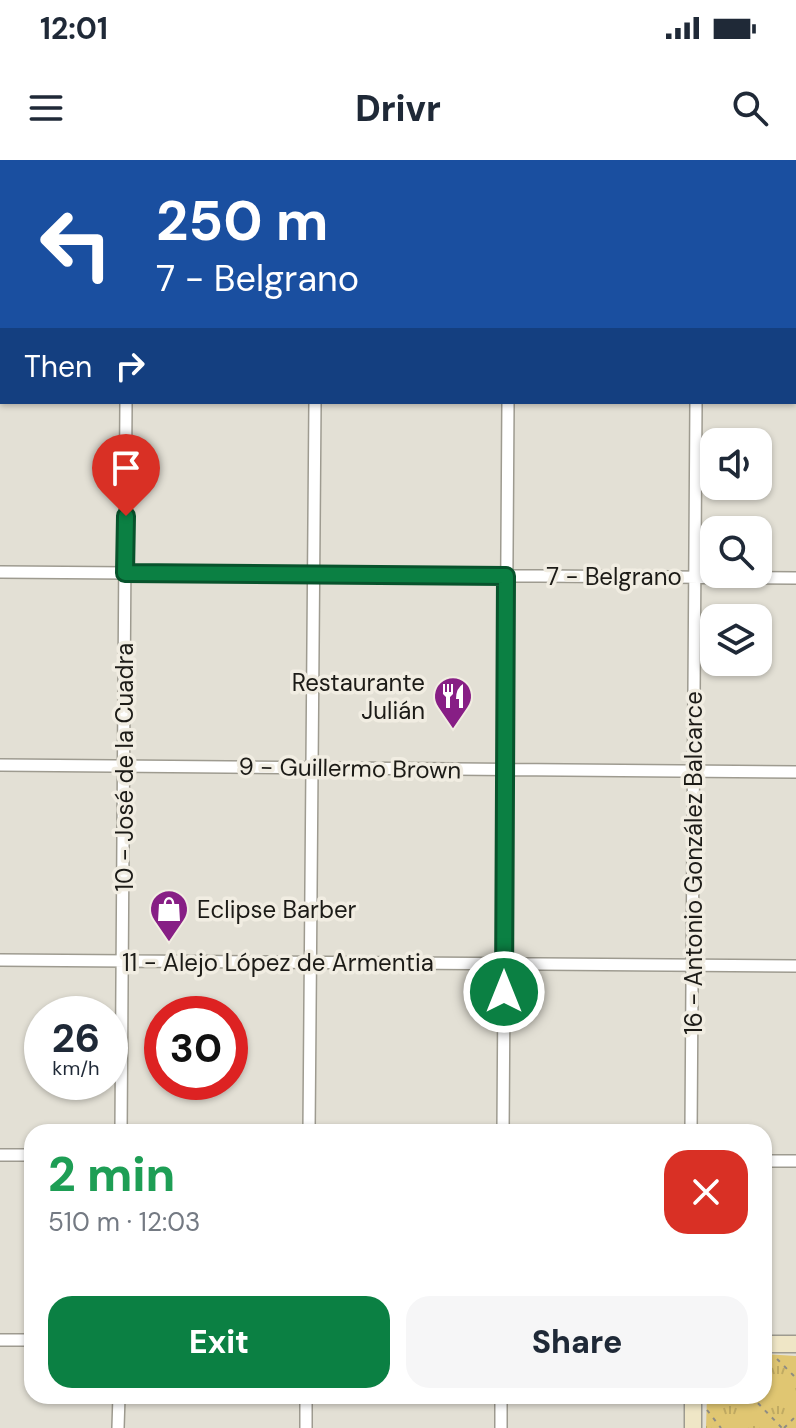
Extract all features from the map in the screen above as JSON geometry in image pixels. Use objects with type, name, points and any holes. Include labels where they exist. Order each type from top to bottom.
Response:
[{"type":"street","name":"10 - José de la Cuadra","points":[[121,1124],[126,404]]},
{"type":"street","points":[[309,1124],[315,404]]},
{"type":"street","points":[[503,1124],[508,404]]},
{"type":"street","name":"16 - Antonio González Balcarce","points":[[691,1124],[696,404]]},
{"type":"street","name":"7 - Belgrano","points":[[0,572],[796,578]]},
{"type":"street","name":"9 - Guillermo Brown","points":[[0,765],[796,772]]},
{"type":"street","name":"11 - Alejo López de Armentia","points":[[0,960],[796,966]]},
{"type":"street","points":[[0,1155],[24,1155]]},
{"type":"street","points":[[772,1161],[796,1161]]},
{"type":"street","points":[[0,1340],[24,1340]]},
{"type":"street","points":[[772,1348],[796,1344]]},
{"type":"street","points":[[118,1428],[119,1404]]},
{"type":"street","points":[[306,1404],[306,1428]]},
{"type":"street","points":[[501,1404],[501,1428]]},
{"type":"street","points":[[693,1404],[693,1428]]},
{"type":"path","points":[[772,1353],[796,1378]]},
{"type":"path","points":[[759,1404],[783,1428],[796,1416]]},
{"type":"path","points":[[707,1409],[721,1428]]},
{"type":"green space","points":[[772,1354],[796,1356],[796,1428],[706,1428],[707,1404],[772,1404]]},
{"type":"place","name":"Restaurante Julián","points":[[453,730]]},
{"type":"place","name":"Eclipse Barber","points":[[169,943]]},
{"type":"route","points":[[126,516],[125,573],[506,576],[504,992]]}]
